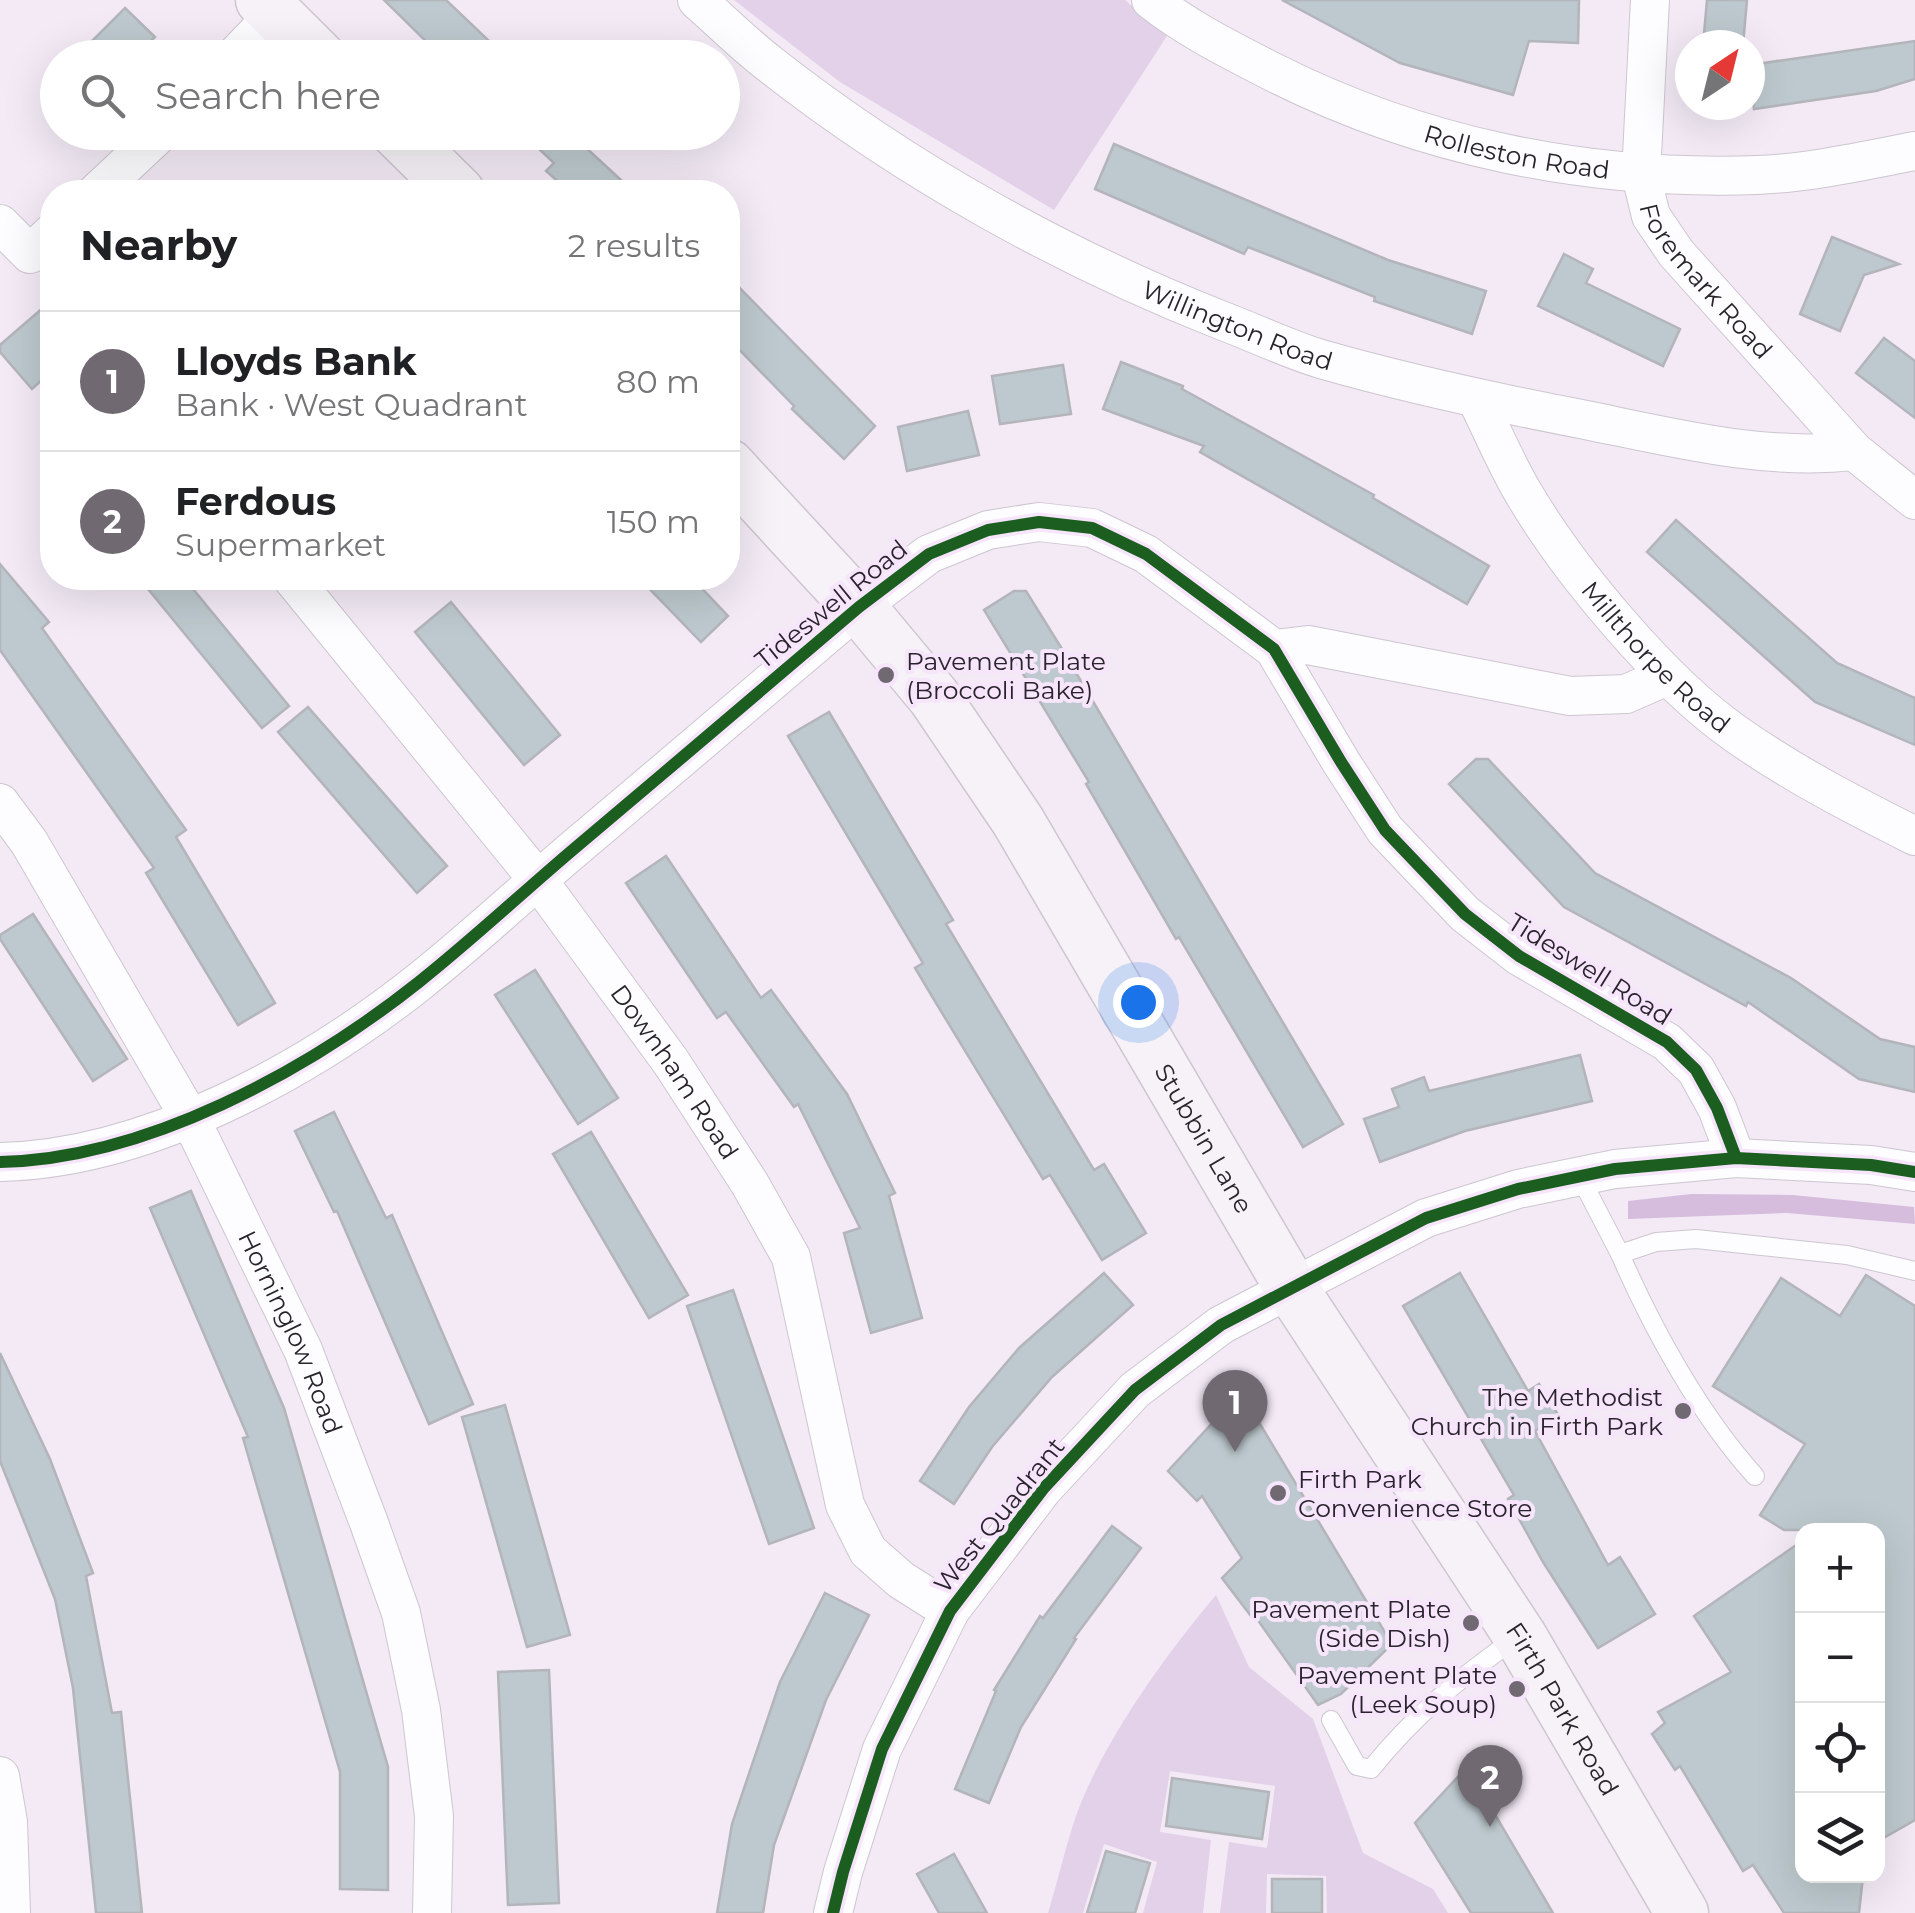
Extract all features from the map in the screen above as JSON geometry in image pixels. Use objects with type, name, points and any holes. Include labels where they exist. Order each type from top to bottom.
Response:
[{"type":"main road","points":[[269,7],[302,40]]},
{"type":"main road","points":[[415,150],[446,180]]},
{"type":"main road","name":"Stubbin Lane","points":[[740,478],[859,607],[934,697],[1018,822],[1292,1289],[1520,1636]]},
{"type":"main road","name":"Firth Park Road","points":[[1520,1636],[1682,1913]]},
{"type":"street","name":"Willington Road","points":[[697,0],[770,65],[908,161],[1059,246],[1153,293],[1318,358],[1476,398],[1763,452],[1812,456],[1854,450]]},
{"type":"street","name":"Rolleston Road","points":[[1151,0],[1232,51],[1320,96],[1411,130],[1502,154],[1641,174],[1759,175],[1915,151]]},
{"type":"street","name":"Foremark Road","points":[[1650,0],[1641,174],[1651,216],[1676,253],[1854,450],[1915,500]]},
{"type":"street","points":[[246,40],[269,7]]},
{"type":"street","points":[[110,180],[142,150]]},
{"type":"street","points":[[0,224],[40,253]]},
{"type":"street","name":"Millthorpe Road","points":[[1476,398],[1524,495],[1591,588],[1668,676],[1732,732],[1804,779],[1915,836]]},
{"type":"street","name":"Tideswell Road","points":[[0,1162],[26,1162],[105,1147],[190,1120],[318,1052],[418,983],[859,607],[929,554],[988,530],[1039,522],[1092,528],[1146,554],[1274,649],[1349,776],[1385,830],[1410,858],[1465,914],[1520,956],[1667,1042],[1696,1070],[1717,1108],[1736,1158]]},
{"type":"street","name":"Downham Road","points":[[302,590],[538,880],[671,1062],[750,1184],[791,1257],[845,1505],[868,1551],[901,1580],[950,1611]]},
{"type":"street","points":[[1274,649],[1308,644],[1570,696],[1626,694],[1668,676]]},
{"type":"street","name":"Horninglow Road","points":[[0,803],[14,842],[190,1120],[303,1350],[402,1613],[422,1710],[434,1816],[432,1913]]},
{"type":"street","name":"West Quadrant","points":[[833,1913],[842,1872],[882,1748],[950,1611],[1043,1488],[1135,1390],[1222,1326],[1426,1218],[1518,1190],[1615,1169],[1736,1158],[1870,1165],[1915,1172]]},
{"type":"street","points":[[0,1776],[8,1822],[11,1913]]},
{"type":"lane","points":[[1580,1177],[1637,1294],[1722,1440],[1755,1476]]},
{"type":"lane","points":[[1620,1254],[1656,1242],[1696,1239],[1847,1254],[1915,1272]]},
{"type":"lane","name":"Firth Park Road","points":[[1332,1720],[1358,1766],[1370,1769],[1400,1732],[1458,1679],[1520,1636]]},
{"type":"shaded area","points":[[734,0],[1125,0],[1167,36],[1054,210],[840,82]]},
{"type":"shaded area","points":[[1691,1194],[1793,1195],[1914,1207],[1915,1224],[1787,1213],[1628,1219],[1628,1201]]},
{"type":"shaded area","points":[[1216,1595],[1249,1667],[1313,1719],[1363,1853],[1433,1889],[1448,1913],[1327,1913],[1326,1876],[1267,1874],[1266,1913],[1220,1913],[1229,1842],[1267,1848],[1275,1786],[1170,1771],[1160,1832],[1211,1840],[1203,1913],[1143,1913],[1157,1862],[1104,1844],[1083,1913],[1048,1913],[1076,1816],[1102,1759],[1157,1672]]},
{"type":"building","points":[[384,0],[446,0],[488,40],[425,40]]},
{"type":"building","points":[[1282,0],[1579,0],[1578,43],[1529,41],[1513,95],[1400,63]]},
{"type":"building","points":[[1707,0],[1747,0],[1744,30],[1704,30]]},
{"type":"building","points":[[125,8],[155,37],[152,40],[93,40]]},
{"type":"building","points":[[1915,41],[1915,79],[1876,91],[1765,107],[1765,63]]},
{"type":"building","points":[[1114,144],[1388,260],[1486,291],[1472,334],[1374,301],[1375,297],[1248,247],[1244,254],[1095,189]]},
{"type":"building","points":[[540,150],[588,150],[621,180],[556,180],[546,171],[554,163]]},
{"type":"building","points":[[1832,237],[1899,264],[1864,275],[1840,331],[1800,314]]},
{"type":"building","points":[[1564,254],[1593,269],[1586,283],[1680,329],[1663,366],[1538,306]]},
{"type":"building","points":[[740,288],[875,426],[844,459],[792,409],[794,406],[740,350]]},
{"type":"building","points":[[40,310],[40,382],[32,389],[0,352],[0,345]]},
{"type":"building","points":[[1884,338],[1915,361],[1915,418],[1856,373]]},
{"type":"building","points":[[1121,362],[1183,386],[1182,389],[1374,495],[1373,498],[1489,566],[1467,604],[1200,452],[1204,446],[1103,409]]},
{"type":"building","points":[[1063,365],[1071,414],[1000,424],[992,376]]},
{"type":"building","points":[[968,411],[979,455],[907,471],[898,427]]},
{"type":"building","points":[[1676,520],[1837,663],[1915,698],[1915,745],[1815,702],[1647,552]]},
{"type":"building","points":[[0,564],[49,622],[42,628],[186,830],[176,837],[275,1003],[238,1025],[146,873],[154,868],[0,650]]},
{"type":"building","points":[[149,590],[194,590],[289,706],[262,728]]},
{"type":"building","points":[[651,590],[703,590],[728,616],[701,642]]},
{"type":"building","points":[[1014,591],[1026,591],[1062,649],[1343,1124],[1303,1147],[984,610]]},
{"type":"building","points":[[451,602],[560,735],[524,765],[415,632]]},
{"type":"building","points":[[308,707],[447,866],[417,893],[278,732]]},
{"type":"building","points":[[829,712],[953,920],[946,924],[1094,1170],[1104,1164],[1146,1233],[1102,1260],[1050,1175],[1043,1179],[915,968],[923,963],[788,736]]},
{"type":"building","points":[[1476,759],[1488,759],[1595,873],[1791,978],[1880,1039],[1915,1047],[1915,1092],[1859,1079],[1748,1002],[1746,1006],[1564,907],[1449,784]]},
{"type":"building","points":[[666,856],[761,998],[771,990],[847,1094],[895,1193],[889,1196],[922,1318],[871,1333],[844,1233],[860,1228],[798,1104],[794,1107],[726,1012],[717,1018],[626,883]]},
{"type":"building","points":[[33,914],[127,1059],[93,1081],[0,939],[0,935]]},
{"type":"building","points":[[535,970],[618,1098],[578,1124],[495,995]]},
{"type":"building","points":[[1580,1055],[1592,1101],[1465,1131],[1380,1162],[1364,1119],[1399,1107],[1392,1089],[1424,1077],[1429,1091]]},
{"type":"building","points":[[334,1112],[386,1218],[392,1215],[473,1404],[429,1424],[337,1211],[334,1212],[295,1131]]},
{"type":"building","points":[[591,1132],[688,1295],[649,1318],[553,1154]]},
{"type":"building","points":[[191,1191],[284,1408],[388,1767],[388,1890],[340,1889],[340,1772],[243,1438],[248,1437],[150,1208]]},
{"type":"building","points":[[1104,1273],[1133,1305],[1052,1377],[992,1447],[954,1504],[920,1481],[969,1407],[1019,1348]]},
{"type":"building","points":[[1460,1273],[1528,1391],[1539,1384],[1559,1416],[1535,1431],[1608,1565],[1620,1557],[1655,1614],[1598,1648],[1543,1562],[1508,1499],[1514,1495],[1403,1306]]},
{"type":"building","points":[[1866,1275],[1915,1306],[1915,1820],[1885,1837],[1885,1523],[1795,1523],[1795,1530],[1784,1530],[1760,1515],[1805,1444],[1713,1386],[1781,1278],[1840,1316]]},
{"type":"building","points":[[733,1290],[814,1528],[769,1544],[687,1306]]},
{"type":"building","points":[[0,1353],[50,1459],[93,1573],[86,1576],[112,1713],[121,1712],[142,1913],[96,1913],[73,1688],[55,1599],[0,1461]]},
{"type":"building","points":[[1245,1399],[1392,1644],[1341,1694],[1318,1705],[1257,1619],[1222,1578],[1242,1558],[1202,1496],[1197,1501],[1168,1471],[1228,1406]]},
{"type":"building","points":[[505,1405],[570,1635],[527,1647],[462,1417]]},
{"type":"building","points":[[1112,1526],[1141,1548],[1074,1638],[1021,1727],[989,1803],[955,1789],[994,1690],[1040,1616],[1043,1618]]},
{"type":"building","points":[[1795,1546],[1795,1883],[1862,1883],[1859,1913],[1784,1913],[1753,1865],[1743,1871],[1680,1766],[1675,1770],[1652,1734],[1665,1723],[1658,1712],[1731,1672],[1694,1616]]},
{"type":"building","points":[[825,1593],[869,1615],[826,1700],[774,1845],[763,1913],[717,1913],[732,1824],[780,1682]]},
{"type":"building","points":[[549,1670],[559,1903],[508,1905],[498,1672]]},
{"type":"building","points":[[1467,1767],[1553,1913],[1471,1913],[1415,1823]]},
{"type":"building","points":[[1172,1778],[1269,1792],[1262,1839],[1166,1826]]},
{"type":"building","points":[[1106,1851],[1150,1863],[1135,1913],[1087,1913]]},
{"type":"building","points":[[954,1854],[987,1913],[939,1913],[917,1874]]},
{"type":"building","points":[[1272,1879],[1322,1879],[1322,1913],[1272,1913]]},
{"type":"cycle path","points":[[0,1162],[55,1157],[167,1127],[222,1104],[327,1047],[439,966],[859,607],[929,554],[988,530],[1039,522],[1092,528],[1146,554],[1274,649],[1385,830],[1465,914],[1519,956],[1667,1042],[1696,1070],[1717,1108],[1736,1158]]},
{"type":"cycle path","points":[[833,1913],[882,1749],[950,1611],[1043,1489],[1135,1390],[1221,1325],[1426,1218],[1518,1189],[1615,1169],[1736,1158],[1871,1165],[1915,1172]]},
{"type":"place","name":"Pavement Plate (Broccoli Bake)","points":[[886,675]]},
{"type":"place","name":"The Methodist Church in Firth Park","points":[[1683,1411]]},
{"type":"place","name":"Lloyds Bank","points":[[1235,1452]]},
{"type":"place","name":"Firth Park Convenience Store","points":[[1278,1493]]},
{"type":"place","name":"Pavement Plate (Side Dish)","points":[[1471,1623]]},
{"type":"place","name":"Pavement Plate (Leek Soup)","points":[[1517,1689]]},
{"type":"place","name":"Ferdous","points":[[1490,1827]]}]
